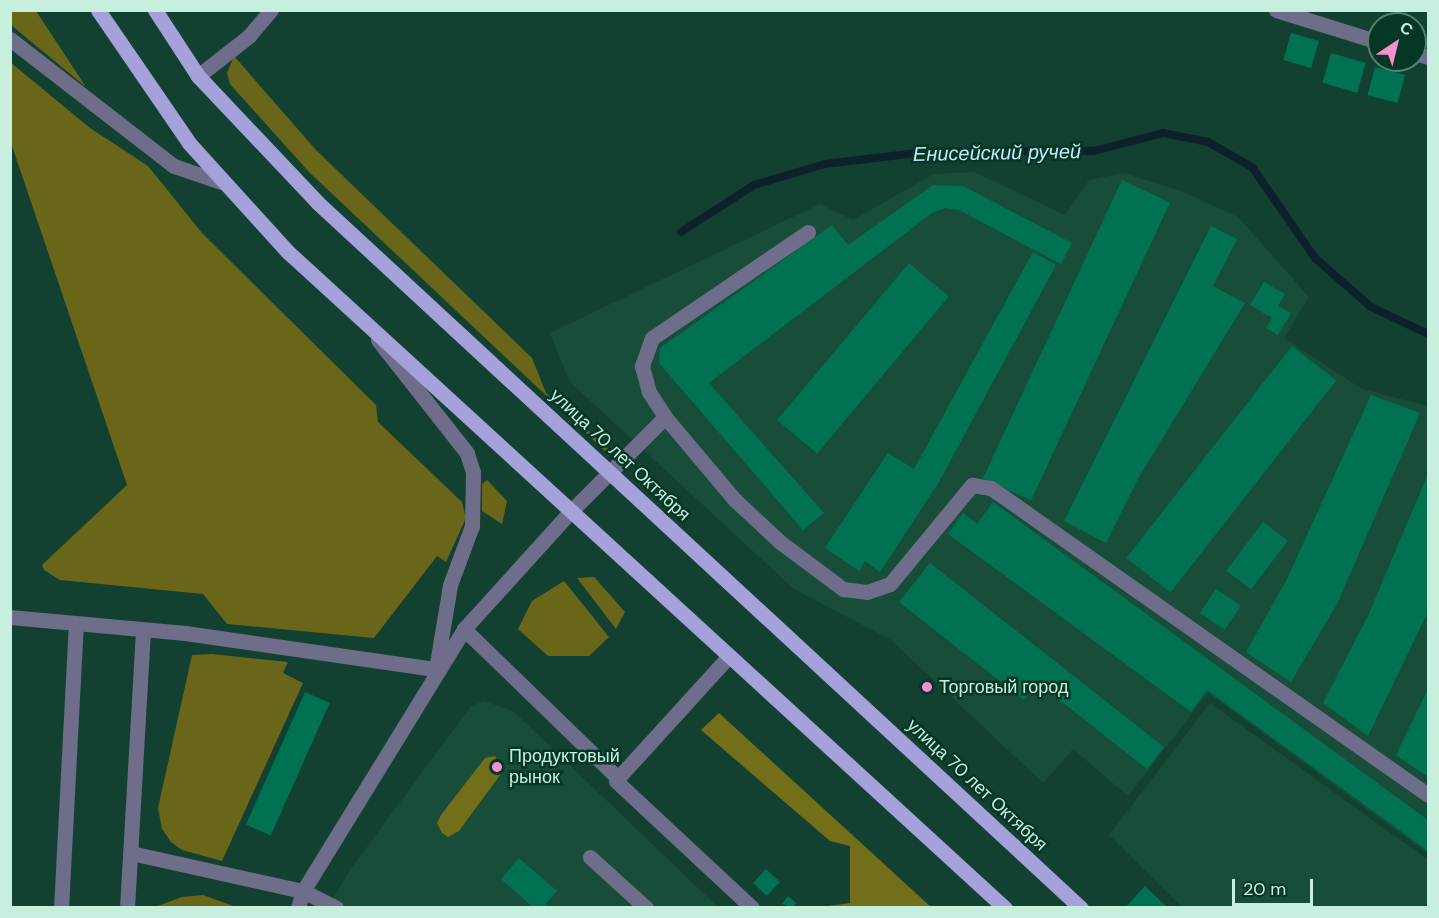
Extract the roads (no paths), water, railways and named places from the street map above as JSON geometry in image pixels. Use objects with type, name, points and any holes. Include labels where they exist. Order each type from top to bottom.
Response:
[{"type":"main road","points":[[98,10],[155,97],[221,182],[368,328],[573,509],[729,656],[1005,908]]},
{"type":"main road","name":"улица 70 лет Октября","points":[[155,10],[198,76],[318,203],[1082,908]]},
{"type":"street","points":[[198,76],[249,36],[270,10]]},
{"type":"street","points":[[1276,10],[1367,38]]},
{"type":"street","points":[[10,39],[174,166],[221,182]]},
{"type":"street","points":[[808,232],[652,338],[642,366],[649,392],[665,417],[735,500],[843,589],[867,592],[890,584],[972,485],[991,488],[1428,795]]},
{"type":"street","points":[[368,328],[467,453],[474,472],[472,526],[450,585],[436,669]]},
{"type":"street","points":[[298,908],[303,891],[436,669],[464,629],[573,509],[665,417]]},
{"type":"street","points":[[10,617],[142,629],[436,669]]},
{"type":"street","points":[[61,908],[76,623]]},
{"type":"street","points":[[128,908],[142,629]]},
{"type":"street","points":[[464,629],[618,778],[729,656]]},
{"type":"street","points":[[616,782],[752,908]]},
{"type":"street","points":[[130,853],[303,891],[336,908]]},
{"type":"street","points":[[590,857],[646,908]]},
{"type":"waterway","name":"Енисейский ручей","points":[[681,232],[754,185],[825,164],[925,152],[1094,151],[1163,133],[1208,142],[1252,167],[1315,258],[1371,307],[1428,334]]},
{"type":"place","name":"Торговый город","points":[[927,687]]},
{"type":"place","name":"Продуктовый рынок","points":[[497,767]]}]
